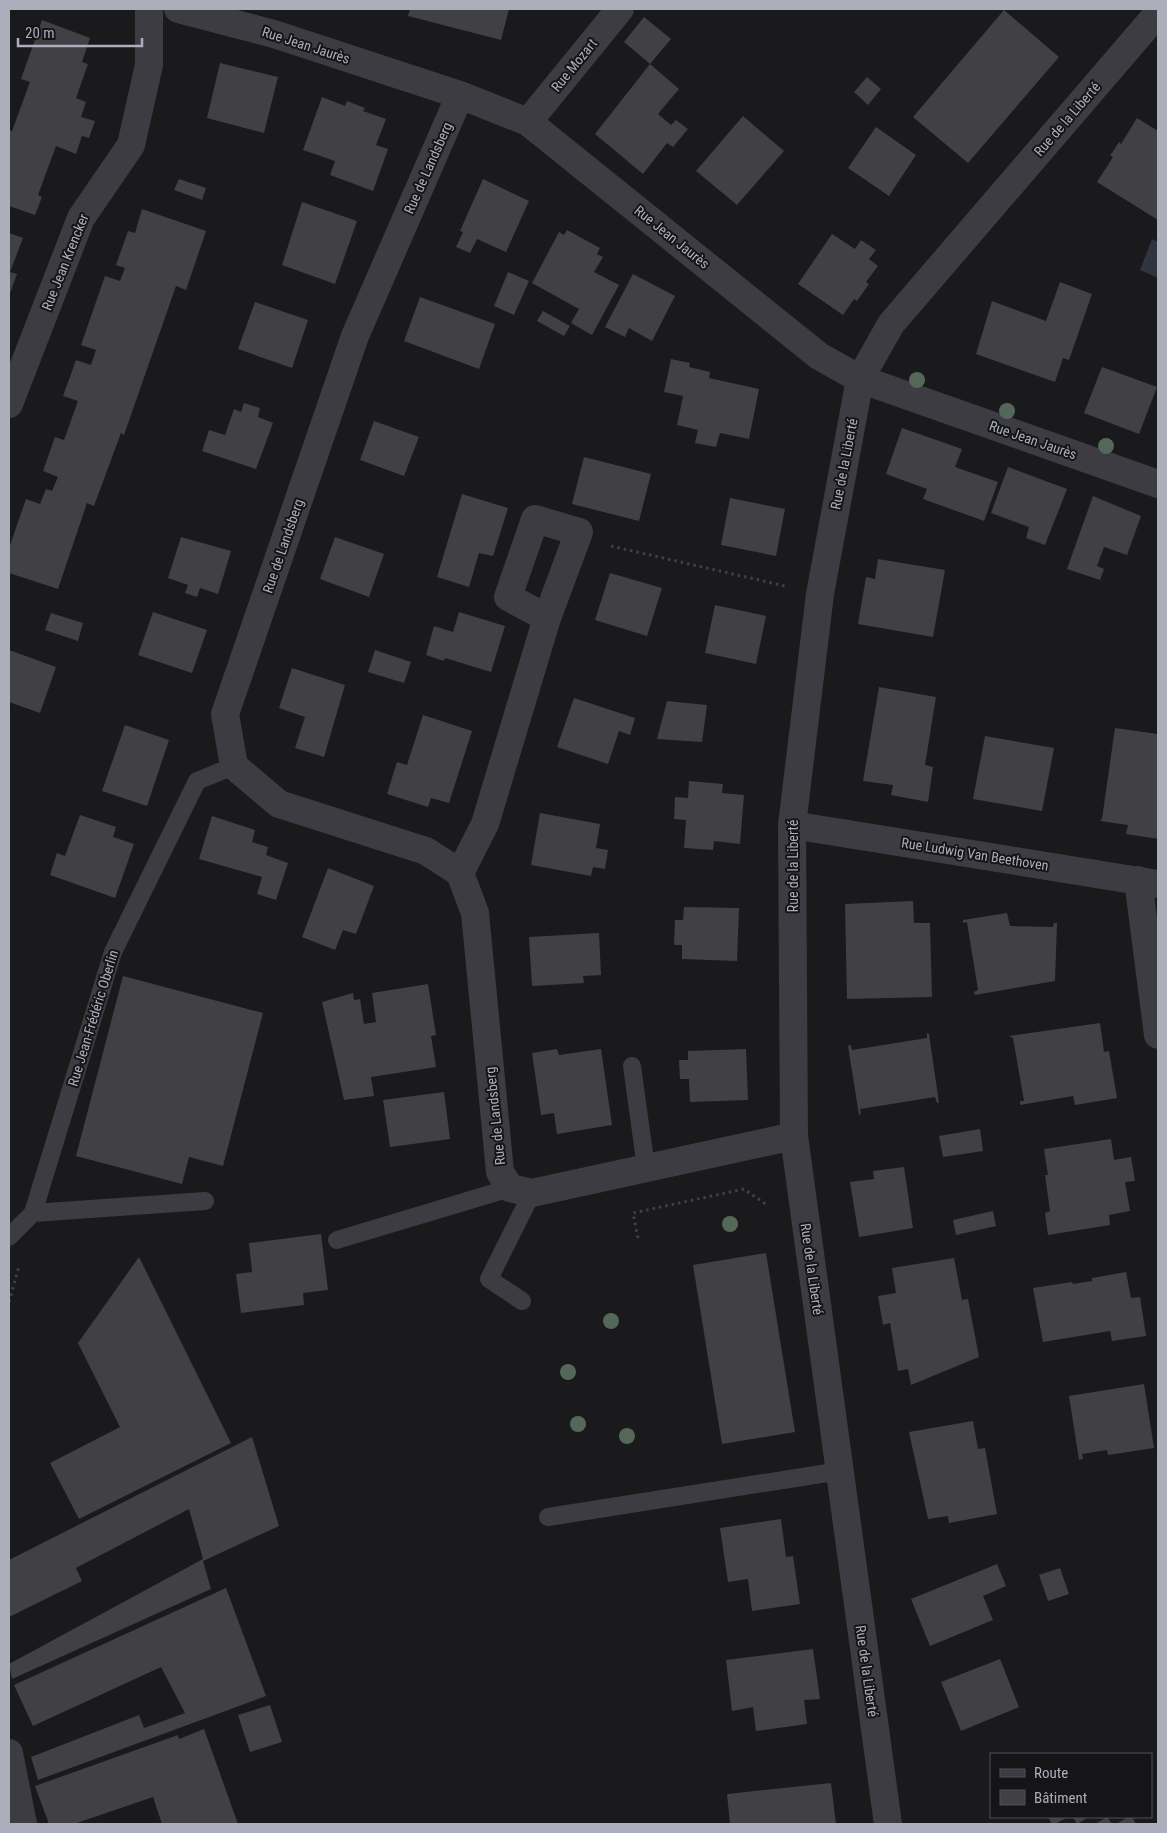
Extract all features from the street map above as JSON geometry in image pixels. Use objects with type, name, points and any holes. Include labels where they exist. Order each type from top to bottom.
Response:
[{"type":"street","name":"Rue Jean Krencker","points":[[9,404],[81,218],[131,145],[149,65],[149,9]]},
{"type":"street","name":"Rue Jean Jaurès","points":[[178,9],[274,34],[460,95],[528,122],[819,356],[860,379],[1158,484]]},
{"type":"street","name":"Rue Mozart","points":[[528,122],[620,9]]},
{"type":"street","name":"Rue de la Liberté","points":[[888,1824],[794,1136],[792,825],[820,594],[860,379],[892,324],[1158,13]]},
{"type":"street","name":"Rue de Landsberg","points":[[234,766],[225,714],[355,336],[460,95]]},
{"type":"street","points":[[234,766],[279,804],[426,851],[460,873],[485,824],[547,618],[577,538],[578,532],[534,519],[508,597],[547,618]]},
{"type":"street","name":"Rue Ludwig Van Beethoven","points":[[792,825],[1148,882]]},
{"type":"street","name":"Rue de Landsberg","points":[[460,873],[475,914],[500,1172],[521,1191]]},
{"type":"street","points":[[1148,882],[1158,1034]]},
{"type":"street","points":[[521,1191],[646,1168],[794,1136]]},
{"type":"street","points":[[9,1753],[22,1824]]},
{"type":"lane","name":"Rue Jean-Frédéric Oberlin","points":[[9,1237],[34,1213],[113,952],[197,781],[234,766]]},
{"type":"lane","points":[[632,1066],[646,1168]]},
{"type":"lane","points":[[337,1240],[521,1191]]},
{"type":"lane","points":[[521,1191],[489,1279],[522,1301]]},
{"type":"lane","points":[[34,1213],[205,1201]]},
{"type":"lane","points":[[548,1517],[840,1471]]},
{"type":"path","points":[[577,538],[820,594]]},
{"type":"path","points":[[638,1238],[633,1214],[744,1189],[767,1205],[769,1215]]},
{"type":"shaded area","points":[[1152,239],[1158,242],[1158,278],[1140,270]]},
{"type":"building","points":[[410,9],[509,9],[501,40],[408,16]]},
{"type":"building","points":[[1004,10],[1059,57],[968,163],[913,117]]},
{"type":"building","points":[[644,17],[671,39],[650,64],[624,42]]},
{"type":"building","points":[[42,20],[90,38],[82,62],[88,64],[76,98],[86,102],[81,117],[95,121],[89,138],[82,136],[76,154],[56,146],[38,195],[42,197],[35,215],[9,206],[9,130],[12,131],[30,82],[21,79]]},
{"type":"building","points":[[220,63],[278,77],[264,133],[207,118]]},
{"type":"building","points":[[650,64],[679,89],[658,114],[671,125],[676,120],[688,129],[673,147],[667,143],[643,174],[595,134]]},
{"type":"building","points":[[867,77],[881,89],[868,105],[854,92]]},
{"type":"building","points":[[322,97],[345,106],[347,101],[365,108],[363,111],[386,119],[376,145],[388,149],[373,191],[330,175],[335,161],[303,150]]},
{"type":"building","points":[[743,116],[784,151],[737,205],[696,171]]},
{"type":"building","points":[[1137,118],[1158,131],[1158,220],[1097,182],[1113,157],[1110,155],[1119,142],[1121,144]]},
{"type":"building","points":[[876,127],[916,155],[889,196],[848,168]]},
{"type":"building","points":[[179,179],[206,188],[202,200],[174,190]]},
{"type":"building","points":[[483,179],[529,201],[506,252],[477,239],[470,253],[456,247],[463,232],[460,231]]},
{"type":"building","points":[[302,202],[357,221],[335,284],[282,265]]},
{"type":"building","points":[[142,209],[206,231],[186,290],[176,286],[124,435],[121,433],[94,506],[87,503],[58,589],[9,573],[9,548],[26,499],[40,504],[46,489],[52,491],[58,477],[43,471],[55,437],[64,440],[78,401],[63,396],[76,360],[91,365],[96,350],[81,345],[105,276],[120,281],[125,268],[116,265],[128,231],[135,233]]},
{"type":"building","points":[[567,230],[600,248],[597,254],[603,257],[594,272],[619,285],[592,335],[571,323],[579,309],[532,283],[559,232],[564,235]]},
{"type":"building","points":[[9,233],[23,238],[10,272],[17,274],[9,296]]},
{"type":"building","points":[[832,234],[855,249],[861,240],[876,250],[869,259],[878,266],[866,282],[869,284],[857,301],[854,299],[843,315],[798,284]]},
{"type":"building","points":[[508,272],[529,281],[514,315],[494,306]]},
{"type":"building","points":[[633,274],[675,296],[652,341],[629,328],[625,337],[605,327]]},
{"type":"building","points":[[1060,282],[1092,294],[1069,360],[1063,358],[1055,382],[976,354],[992,301],[1046,321]]},
{"type":"building","points":[[420,297],[495,324],[479,369],[404,341]]},
{"type":"building","points":[[255,302],[308,320],[292,368],[238,349]]},
{"type":"building","points":[[543,311],[570,326],[564,336],[537,321]]},
{"type":"building","points":[[671,359],[690,363],[689,367],[710,372],[709,378],[759,389],[749,439],[720,433],[716,447],[695,443],[698,430],[677,425],[683,396],[664,392]]},
{"type":"building","points":[[1102,367],[1157,387],[1139,434],[1084,413]]},
{"type":"building","points":[[244,403],[260,408],[258,417],[273,423],[256,469],[202,451],[209,430],[225,435],[234,409],[241,412]]},
{"type":"building","points":[[374,421],[419,437],[404,476],[360,460]]},
{"type":"building","points":[[902,428],[962,449],[955,467],[998,482],[984,521],[923,499],[927,489],[886,474]]},
{"type":"building","points":[[584,457],[651,474],[639,521],[572,504]]},
{"type":"building","points":[[1008,467],[1067,489],[1045,545],[1026,538],[1029,527],[991,513]]},
{"type":"building","points":[[462,494],[508,508],[493,556],[479,553],[469,587],[437,577]]},
{"type":"building","points":[[1093,496],[1141,516],[1127,555],[1104,547],[1097,566],[1104,569],[1100,580],[1067,569]]},
{"type":"building","points":[[730,498],[785,509],[776,556],[721,545]]},
{"type":"building","points":[[181,537],[231,551],[218,594],[200,588],[197,597],[185,593],[188,585],[168,578]]},
{"type":"building","points":[[335,537],[384,554],[369,597],[320,579]]},
{"type":"building","points":[[878,559],[945,570],[933,637],[858,624],[866,577],[875,579]]},
{"type":"building","points":[[610,573],[662,588],[647,636],[595,620]]},
{"type":"building","points":[[715,605],[766,616],[756,664],[705,653]]},
{"type":"building","points":[[153,612],[207,630],[192,673],[138,655]]},
{"type":"building","points":[[459,612],[505,626],[491,672],[445,658],[444,661],[426,655],[434,626],[453,632]]},
{"type":"building","points":[[51,613],[83,623],[78,641],[45,630]]},
{"type":"building","points":[[9,650],[56,667],[40,713],[9,702]]},
{"type":"building","points":[[375,650],[411,662],[404,683],[368,672]]},
{"type":"building","points":[[292,668],[345,685],[324,757],[295,748],[305,717],[279,708]]},
{"type":"building","points":[[879,687],[936,697],[925,765],[933,767],[928,802],[891,795],[893,785],[863,781]]},
{"type":"building","points":[[574,698],[635,718],[630,735],[619,731],[608,764],[557,747]]},
{"type":"building","points":[[667,701],[707,705],[702,742],[657,739]]},
{"type":"building","points":[[423,715],[472,731],[449,803],[431,798],[428,807],[387,794],[397,762],[407,765]]},
{"type":"building","points":[[125,725],[169,740],[147,806],[102,791]]},
{"type":"building","points":[[1115,728],[1158,734],[1158,839],[1126,834],[1128,825],[1100,821],[1102,819]]},
{"type":"building","points":[[985,736],[1054,748],[1042,811],[973,799]]},
{"type":"building","points":[[689,781],[723,784],[722,793],[744,795],[740,844],[714,841],[713,850],[684,848],[686,820],[674,819],[675,797],[688,798]]},
{"type":"building","points":[[540,813],[600,824],[596,848],[608,850],[605,869],[593,867],[591,876],[531,865]]},
{"type":"building","points":[[80,815],[116,827],[113,837],[134,844],[115,898],[50,875],[57,853],[65,856]]},
{"type":"building","points":[[212,816],[255,830],[252,842],[268,847],[266,855],[288,863],[276,900],[257,894],[262,877],[199,859]]},
{"type":"building","points":[[328,868],[374,886],[356,934],[343,930],[335,950],[302,937]]},
{"type":"building","points":[[913,901],[914,923],[930,923],[932,997],[847,999],[845,904]]},
{"type":"building","points":[[684,907],[739,908],[737,961],[682,959],[682,945],[674,945],[675,920],[683,920]]},
{"type":"building","points":[[1007,913],[1010,926],[1053,927],[1054,923],[1057,923],[1055,981],[975,995],[974,992],[978,990],[967,922],[963,923],[963,920]]},
{"type":"building","points":[[599,933],[601,975],[583,976],[584,983],[532,986],[529,937]]},
{"type":"building","points":[[123,976],[263,1013],[223,1166],[189,1157],[182,1184],[76,1156]]},
{"type":"building","points":[[428,984],[436,1035],[431,1036],[436,1067],[371,1077],[374,1096],[344,1100],[322,1002],[353,993],[354,1000],[360,999],[364,1024],[376,1022],[372,993]]},
{"type":"building","points":[[1100,1023],[1104,1052],[1109,1051],[1117,1098],[1075,1105],[1073,1096],[1020,1105],[1020,1101],[1024,1101],[1013,1038],[1009,1036]]},
{"type":"building","points":[[927,1033],[929,1034],[939,1103],[937,1103],[935,1097],[860,1109],[861,1114],[859,1115],[848,1046],[851,1045],[852,1050],[927,1038]]},
{"type":"building","points":[[557,1049],[559,1055],[601,1049],[612,1125],[557,1134],[554,1113],[541,1115],[532,1053]]},
{"type":"building","points":[[746,1049],[748,1100],[690,1102],[689,1079],[680,1079],[679,1060],[688,1060],[688,1051]]},
{"type":"building","points":[[444,1092],[450,1139],[390,1147],[383,1100]]},
{"type":"building","points":[[980,1129],[983,1151],[943,1157],[939,1136]]},
{"type":"building","points":[[1111,1139],[1114,1160],[1131,1157],[1135,1181],[1125,1182],[1130,1211],[1109,1215],[1110,1225],[1048,1235],[1045,1213],[1050,1211],[1045,1175],[1048,1175],[1044,1149]]},
{"type":"building","points":[[904,1167],[913,1228],[859,1237],[850,1182],[874,1179],[873,1171]]},
{"type":"building","points":[[993,1211],[996,1226],[956,1235],[953,1220]]},
{"type":"building","points":[[321,1234],[328,1290],[303,1293],[304,1305],[241,1313],[236,1274],[252,1272],[249,1243]]},
{"type":"building","points":[[766,1253],[795,1432],[722,1444],[693,1265]]},
{"type":"building","points":[[139,1257],[231,1443],[79,1519],[50,1463],[120,1427],[78,1343]]},
{"type":"building","points":[[954,1258],[962,1300],[968,1299],[979,1357],[911,1385],[908,1369],[898,1371],[890,1323],[883,1325],[878,1296],[896,1293],[892,1268]]},
{"type":"building","points":[[1126,1272],[1131,1298],[1140,1297],[1146,1336],[1112,1341],[1110,1331],[1043,1342],[1033,1288],[1092,1281],[1092,1278]]},
{"type":"building","points":[[1144,1384],[1154,1448],[1108,1455],[1107,1450],[1082,1454],[1083,1459],[1079,1460],[1069,1396]]},
{"type":"building","points":[[973,1421],[978,1449],[985,1448],[997,1514],[949,1523],[948,1516],[928,1519],[909,1432]]},
{"type":"building","points":[[252,1437],[279,1526],[203,1561],[211,1589],[12,1679],[9,1664],[203,1559],[189,1509],[76,1568],[82,1581],[9,1617],[9,1560]]},
{"type":"building","points":[[781,1519],[786,1557],[793,1556],[800,1604],[752,1611],[748,1579],[728,1582],[720,1528]]},
{"type":"building","points":[[997,1564],[1006,1586],[983,1596],[993,1620],[930,1646],[911,1599]]},
{"type":"building","points":[[1060,1568],[1069,1594],[1048,1601],[1039,1575]]},
{"type":"building","points":[[226,1588],[266,1696],[38,1780],[31,1757],[139,1715],[144,1728],[185,1713],[161,1667],[33,1726],[14,1685]]},
{"type":"building","points":[[813,1649],[820,1699],[804,1700],[807,1724],[756,1731],[753,1707],[732,1711],[726,1660]]},
{"type":"building","points":[[1000,1659],[1019,1707],[961,1731],[941,1682]]},
{"type":"building","points":[[270,1705],[282,1742],[250,1752],[238,1715]]},
{"type":"building","points":[[204,1729],[238,1824],[162,1824],[153,1797],[74,1824],[49,1824],[35,1786],[178,1735],[179,1739]]},
{"type":"building","points":[[831,1783],[836,1824],[730,1824],[727,1794]]},
{"type":"building","points":[[1049,1818],[1066,1818],[1055,1824],[1052,1824]]},
{"type":"building","points":[[1074,1818],[1087,1818],[1077,1824]]},
{"type":"building","points":[[1108,1818],[1112,1824],[1095,1824]]},
{"type":"building","points":[[1126,1818],[1133,1818],[1136,1824],[1116,1824]]}]
